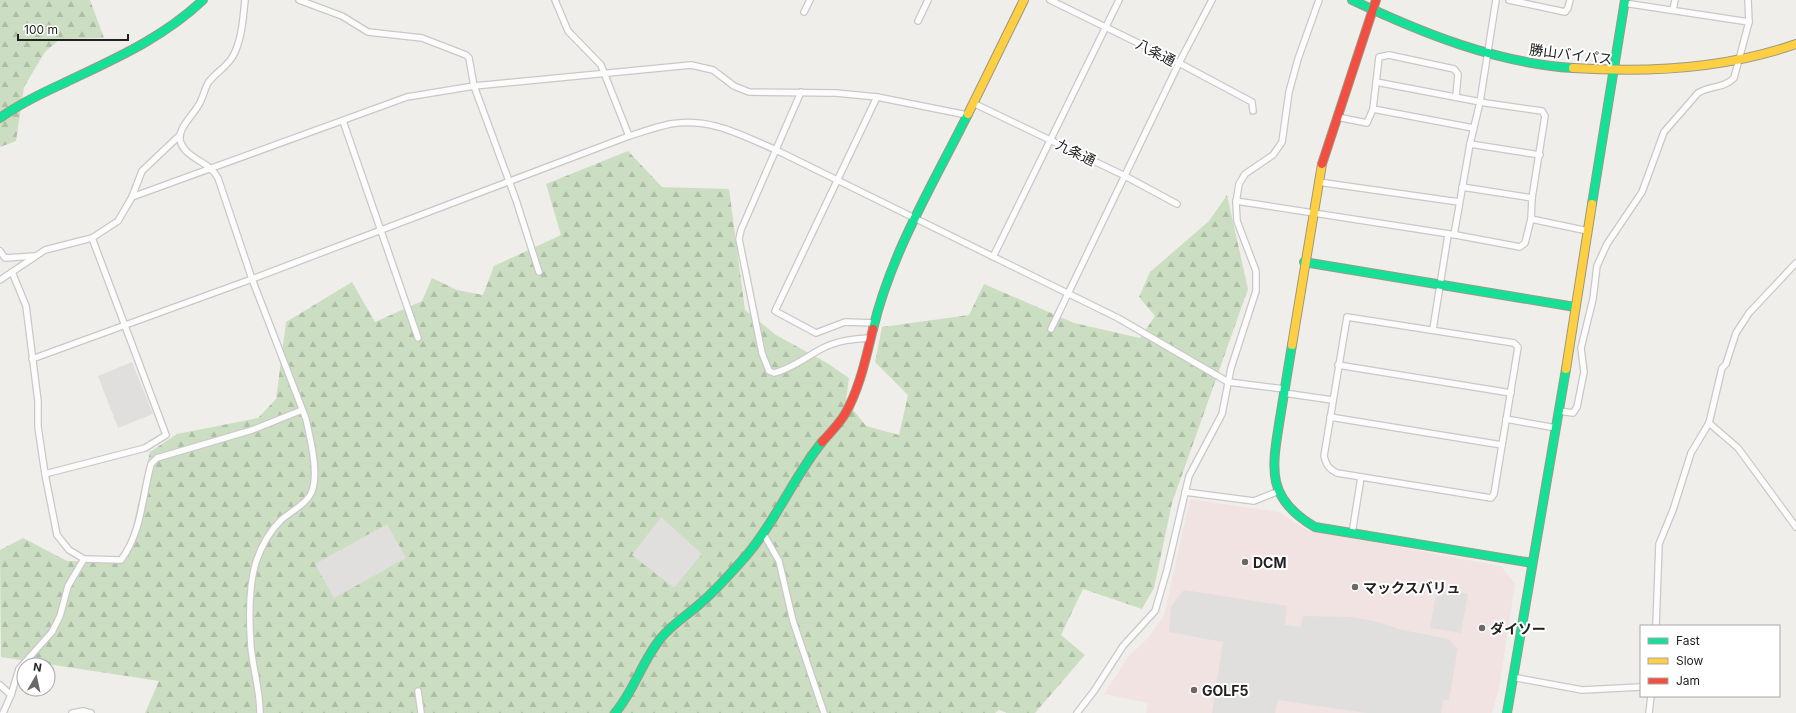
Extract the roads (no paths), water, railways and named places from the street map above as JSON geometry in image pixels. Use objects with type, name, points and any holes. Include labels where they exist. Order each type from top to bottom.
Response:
[{"type":"street","points":[[0,118],[11,109],[34,97],[152,41],[187,17],[203,0]]},
{"type":"street","points":[[0,280],[45,250],[92,238],[118,221],[132,197],[142,171],[180,135],[199,105],[208,83],[225,67],[234,55],[241,30],[245,0]]},
{"type":"street","points":[[299,0],[342,16],[368,32],[422,38],[466,55],[469,58],[474,86],[509,181],[539,272]]},
{"type":"street","points":[[555,0],[568,31],[601,65],[629,136]]},
{"type":"street","points":[[804,12],[810,0]]},
{"type":"street","points":[[918,21],[928,0]]},
{"type":"street","points":[[615,713],[622,705],[645,662],[661,637],[703,602],[747,555],[763,534],[810,457],[845,414],[853,398],[863,368],[880,299],[891,268],[1024,0]]},
{"type":"street","name":"八条通","points":[[1050,0],[1106,26],[1252,102],[1253,111]]},
{"type":"street","points":[[993,257],[1119,0]]},
{"type":"street","points":[[1051,329],[1179,64],[1212,0]]},
{"type":"street","points":[[1077,713],[1094,691],[1123,646],[1155,611],[1167,570],[1189,476],[1222,414],[1231,368],[1256,291],[1256,271],[1237,221],[1236,201],[1239,184],[1245,174],[1272,155],[1282,142],[1289,92],[1298,59],[1319,0]]},
{"type":"street","name":"勝山バイパス","points":[[1352,0],[1450,42],[1487,53],[1533,63],[1574,69],[1614,72],[1692,67],[1739,60],[1779,51],[1796,44]]},
{"type":"street","points":[[1376,0],[1325,152],[1318,182],[1273,462],[1274,476],[1279,491],[1288,508],[1299,518],[1315,527],[1532,564]]},
{"type":"street","points":[[1433,329],[1473,128],[1480,102],[1496,0]]},
{"type":"street","points":[[1509,0],[1565,12],[1568,8],[1570,0]]},
{"type":"street","points":[[1673,10],[1674,0]]},
{"type":"street","points":[[1559,411],[1573,413],[1577,406],[1584,372],[1581,348],[1593,299],[1597,266],[1607,244],[1642,192],[1664,132],[1698,93],[1705,89],[1727,85],[1734,78],[1749,22],[1748,0]]},
{"type":"street","points":[[1507,713],[1559,411],[1624,2],[1749,22]]},
{"type":"street","points":[[1337,117],[1366,123],[1373,109],[1379,57],[1390,56],[1454,69],[1458,74],[1456,97]]},
{"type":"street","points":[[132,197],[407,97],[474,86],[692,65],[713,70],[734,86],[749,92],[836,93],[877,97],[967,115]]},
{"type":"street","points":[[1236,201],[1520,247],[1525,243],[1531,219],[1532,198],[1546,116],[1542,111],[1480,102],[1376,82]]},
{"type":"street","points":[[801,92],[738,239],[762,353],[769,371],[774,374],[836,342],[871,338]]},
{"type":"street","points":[[875,323],[845,322],[816,332],[775,311],[839,182],[877,97]]},
{"type":"street","name":"九条通","points":[[973,103],[1125,176],[1177,204]]},
{"type":"street","points":[[1373,109],[1473,128]]},
{"type":"street","points":[[343,121],[418,338]]},
{"type":"street","points":[[32,359],[252,279],[629,136],[670,124],[693,122],[711,124],[731,129],[776,150],[1118,318],[1228,382],[1332,400]]},
{"type":"street","points":[[180,135],[181,143],[191,155],[213,168],[218,178],[252,279],[302,410],[310,439],[314,476],[312,492],[307,499],[280,521],[266,540],[256,562],[251,585],[251,647],[260,700],[260,713]]},
{"type":"street","points":[[1470,144],[1540,155]]},
{"type":"street","points":[[1318,182],[1459,202]]},
{"type":"street","points":[[1462,187],[1532,198]]},
{"type":"street","points":[[1531,219],[1588,231]]},
{"type":"street","points":[[45,474],[145,448],[166,435],[92,238]]},
{"type":"street","points":[[0,252],[5,258],[38,255]]},
{"type":"street","points":[[1304,262],[1575,306]]},
{"type":"street","points":[[1656,625],[1659,544],[1673,510],[1691,453],[1709,423],[1722,368],[1726,364],[1736,333],[1749,313],[1796,264]]},
{"type":"street","points":[[12,272],[26,306],[45,474],[57,535],[69,550],[84,559],[121,560],[129,550],[139,522],[151,464],[157,458],[252,430],[302,410]]},
{"type":"street","points":[[1347,317],[1433,329],[1514,343],[1518,347],[1494,494],[1491,498],[1338,473],[1331,470],[1325,464],[1324,456],[1338,364],[1347,317]]},
{"type":"street","points":[[1338,364],[1511,393]]},
{"type":"street","points":[[1330,417],[1502,446]]},
{"type":"street","points":[[1506,419],[1556,428]]},
{"type":"street","points":[[1709,423],[1738,448],[1796,526]]},
{"type":"street","points":[[1352,534],[1361,477]]},
{"type":"street","points":[[1186,492],[1254,501],[1279,491]]},
{"type":"street","points":[[763,534],[779,561],[793,622],[821,709],[824,713]]},
{"type":"street","points":[[3,713],[11,695],[19,669],[52,632],[60,616],[68,586],[84,559]]},
{"type":"street","points":[[1512,677],[1582,690],[1640,687]]},
{"type":"street","points":[[0,685],[11,695]]},
{"type":"street","points":[[418,691],[421,713]]},
{"type":"street","points":[[1648,713],[1651,697]]},
{"type":"street","points":[[72,713],[83,711],[91,713]]},
{"type":"place","name":"DCM","points":[[1245,562]]},
{"type":"place","name":"マックスバリュ","points":[[1355,587]]},
{"type":"place","name":"ダイソー","points":[[1482,628]]},
{"type":"place","name":"GOLF5","points":[[1194,690]]}]
